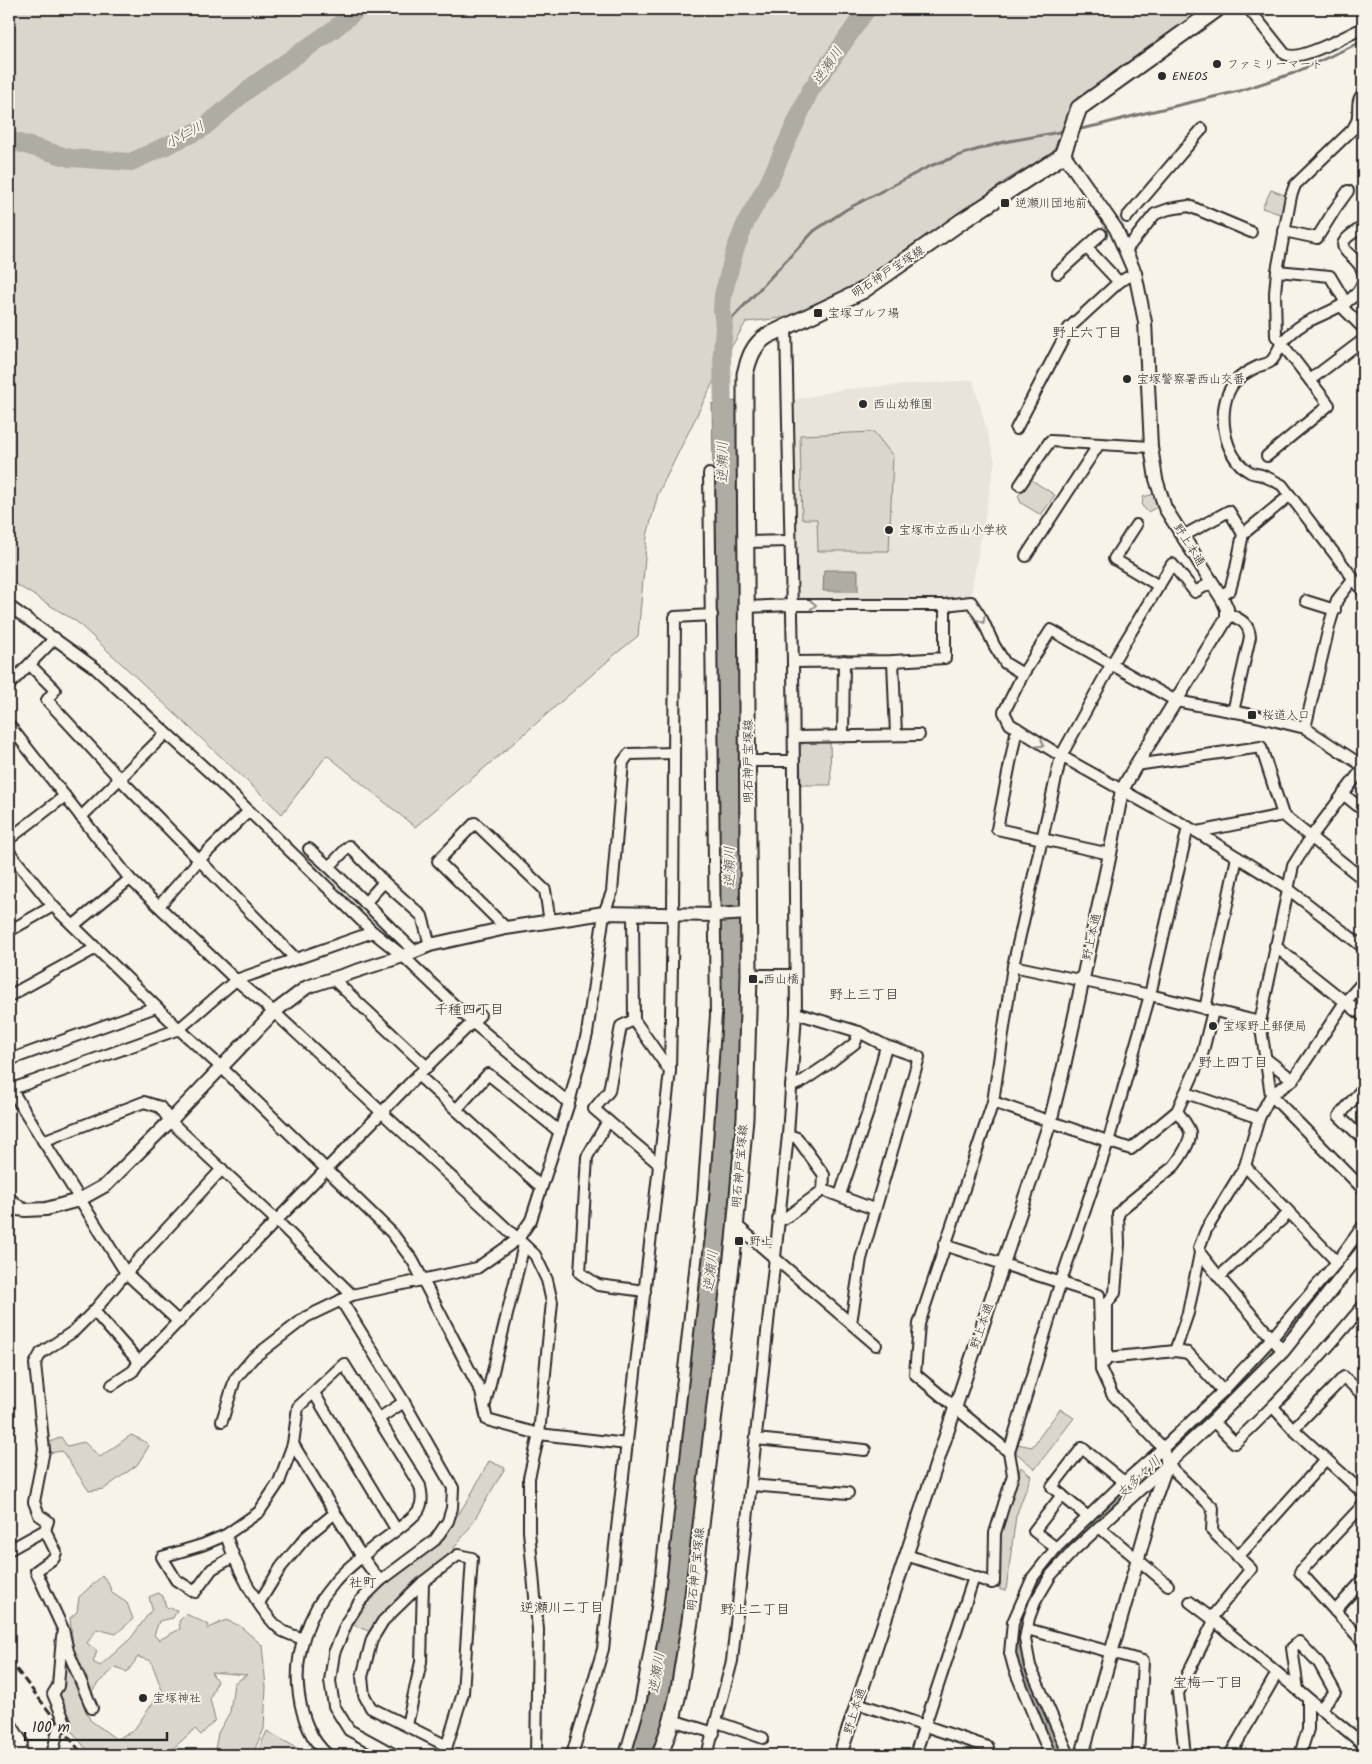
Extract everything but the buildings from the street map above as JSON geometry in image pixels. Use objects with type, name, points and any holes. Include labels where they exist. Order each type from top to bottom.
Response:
[{"type":"main road","points":[[1063,153],[1079,108],[1217,9]]},
{"type":"main road","name":"明石神戸宝塚線","points":[[660,1755],[672,1720],[690,1621],[735,1224],[746,1093],[749,913],[745,374],[750,356],[759,343],[772,332],[868,287],[962,221],[1059,158],[1063,153]]},
{"type":"street","points":[[1249,9],[1285,54],[1291,57],[1302,55],[1363,28]]},
{"type":"street","points":[[1267,456],[1329,405],[1276,336],[1275,293],[1277,270],[1294,185],[1353,129],[1358,120],[1357,108],[1360,96],[1363,94]]},
{"type":"street","points":[[1127,217],[1202,129]]},
{"type":"street","name":"野上本通","points":[[840,1755],[1050,1122],[1110,854],[1122,790],[1225,622],[1227,613],[1221,595],[1165,508],[1160,494],[1151,447],[1146,322],[1135,273],[1126,250],[1106,212],[1063,153]]},
{"type":"street","points":[[1284,231],[1317,238],[1348,191]]},
{"type":"street","points":[[1140,202],[1155,214]]},
{"type":"street","points":[[1126,250],[1155,214],[1169,209],[1189,206],[1251,232]]},
{"type":"street","points":[[1363,227],[1345,240],[1343,248],[1363,269]]},
{"type":"street","points":[[1058,273],[1101,234]]},
{"type":"street","points":[[1087,248],[1119,282]]},
{"type":"street","points":[[1277,270],[1330,276],[1343,304],[1363,328]]},
{"type":"street","points":[[1016,429],[1069,328],[1119,282],[1135,273]]},
{"type":"street","points":[[1363,282],[1354,297],[1296,329],[1282,342],[1270,362],[1246,373],[1234,383],[1226,397],[1223,411],[1228,443],[1242,466],[1251,473],[1274,480],[1282,486],[1363,591]]},
{"type":"street","points":[[707,1755],[732,1662],[788,1135],[796,1013],[793,662],[786,327]]},
{"type":"street","points":[[1310,380],[1363,340]]},
{"type":"street","points":[[1020,485],[1050,441],[1151,447]]},
{"type":"street","points":[[1026,556],[1100,444]]},
{"type":"street","points":[[625,1755],[642,1700],[658,1602],[703,1199],[716,1015],[709,474]]},
{"type":"street","points":[[1242,534],[1289,496]]},
{"type":"street","points":[[1183,536],[1229,512],[1242,534],[1230,590],[1221,595]]},
{"type":"street","points":[[1136,525],[1114,559],[1159,586]]},
{"type":"street","points":[[746,542],[789,541]]},
{"type":"street","points":[[1009,1452],[915,1374],[919,1324],[993,1102],[1013,966],[1061,756],[1111,665],[1172,564],[1194,592],[1212,582]]},
{"type":"street","points":[[1305,728],[1337,600],[1353,579]]},
{"type":"street","points":[[1306,601],[1334,610]]},
{"type":"street","points":[[746,607],[791,605],[945,605],[970,602],[982,619],[1005,663],[1023,674]]},
{"type":"street","points":[[793,662],[893,661],[945,658],[945,605]]},
{"type":"street","points":[[9,606],[95,668],[249,811],[373,932],[409,954]]},
{"type":"street","points":[[1227,613],[1242,620],[1249,630],[1250,637],[1234,712]]},
{"type":"street","points":[[572,1755],[603,1649],[670,1071],[674,913],[674,617],[712,615]]},
{"type":"street","points":[[1363,947],[1288,888],[1192,830],[1061,756],[1010,724],[1004,712],[1023,674],[1050,630],[1176,701],[1305,728],[1363,767],[1293,866],[1288,888],[1275,946],[1260,1022],[1271,1095],[1363,1189]]},
{"type":"street","points":[[9,685],[54,638]]},
{"type":"street","points":[[843,736],[844,661]]},
{"type":"street","points":[[893,661],[896,735]]},
{"type":"street","points":[[30,665],[55,690],[47,700],[120,779],[295,958]]},
{"type":"street","points":[[9,725],[130,879],[236,980],[274,1012],[536,1255],[547,1280],[552,1302],[539,1434],[529,1478],[529,1531],[538,1630],[536,1755]]},
{"type":"street","points":[[1017,728],[997,828],[1110,854]]},
{"type":"street","points":[[81,817],[166,733]]},
{"type":"street","points":[[794,737],[918,736]]},
{"type":"street","points":[[1136,765],[1261,747],[1283,815],[1363,879]]},
{"type":"street","points":[[485,1405],[521,1242],[531,1220],[560,1132],[587,1034],[604,913],[612,892],[622,762],[629,754],[674,753]]},
{"type":"street","points":[[748,761],[793,762]]},
{"type":"street","points":[[1343,794],[1363,810]]},
{"type":"street","points":[[9,839],[65,796]]},
{"type":"street","points":[[159,906],[199,860],[249,811]]},
{"type":"street","points":[[1192,830],[1283,815]]},
{"type":"street","points":[[506,928],[438,861],[475,823],[545,890],[550,922]]},
{"type":"street","points":[[906,1555],[992,1583],[994,1582],[994,1533],[1013,1475],[1009,1452],[1060,1284],[1108,1142],[1150,996],[1192,830]]},
{"type":"street","points":[[329,867],[349,846],[384,882],[422,916],[430,945]]},
{"type":"street","points":[[309,849],[365,903],[409,954],[569,1103]]},
{"type":"street","points":[[9,852],[13,865],[53,906],[392,1233],[413,1261],[481,1392],[487,1420],[539,1434],[627,1444]]},
{"type":"street","points":[[993,1102],[1130,1150],[1177,1110],[1202,1055],[1237,857]]},
{"type":"street","points":[[74,925],[130,879]]},
{"type":"street","points":[[365,903],[384,882]]},
{"type":"street","points":[[9,931],[53,906]]},
{"type":"street","points":[[9,1208],[24,1210],[46,1209],[79,1200],[106,1185],[274,1012],[307,987],[409,954],[430,945],[506,928],[604,913],[715,915],[749,913]]},
{"type":"street","points":[[634,914],[634,1020],[670,1071]]},
{"type":"street","points":[[179,1322],[126,1273],[9,1088],[180,1030],[236,980],[373,932]]},
{"type":"street","points":[[1275,946],[1363,1016]]},
{"type":"street","points":[[9,996],[96,948]]},
{"type":"street","points":[[1013,966],[1082,980],[1260,1022]]},
{"type":"street","points":[[749,975],[795,975]]},
{"type":"street","points":[[333,979],[427,1067]]},
{"type":"street","points":[[1175,1351],[1188,1314],[1200,1253],[1199,1248],[1206,1230],[1245,1166],[1259,1118],[1271,1095],[1293,1080],[1345,1002],[1363,982]]},
{"type":"street","points":[[9,1060],[156,1007]]},
{"type":"street","points":[[796,1013],[859,1032],[886,1046],[919,1057],[861,1259],[851,1322]]},
{"type":"street","points":[[112,1385],[133,1371],[139,1362],[326,1169],[476,1018]]},
{"type":"street","points":[[634,1020],[621,1026],[609,1091],[594,1109],[660,1165]]},
{"type":"street","points":[[791,1086],[828,1064],[855,1043],[859,1032]]},
{"type":"street","points":[[840,1195],[870,1106],[886,1046]]},
{"type":"street","points":[[1265,1058],[1293,1080]]},
{"type":"street","points":[[457,1109],[488,1074],[560,1132]]},
{"type":"street","points":[[418,1075],[541,1187]]},
{"type":"street","points":[[1363,1088],[1339,1116],[1363,1139]]},
{"type":"street","points":[[1186,1093],[1259,1118]]},
{"type":"street","points":[[43,1141],[144,1102],[160,1107],[170,1121],[352,1294]]},
{"type":"street","points":[[1101,1370],[1107,1358],[1108,1302],[1115,1293],[1119,1244],[1118,1214],[1179,1160],[1189,1140],[1190,1133],[1177,1110]]},
{"type":"street","points":[[608,1122],[587,1157],[580,1273],[598,1285],[645,1291]]},
{"type":"street","points":[[778,1219],[784,1219],[823,1190],[824,1176],[797,1138],[788,1135]]},
{"type":"street","points":[[1245,1166],[1337,1262]]},
{"type":"street","points":[[92,1708],[68,1651],[63,1629],[36,1571],[54,1558],[56,1552],[47,1532],[48,1521],[39,1515],[34,1502],[44,1450],[35,1364],[41,1353],[74,1331],[94,1311],[126,1273],[222,1169]]},
{"type":"street","points":[[823,1190],[874,1209]]},
{"type":"street","points":[[9,1198],[24,1210]]},
{"type":"street","points":[[1219,1277],[1289,1213]]},
{"type":"street","points":[[735,1224],[876,1345]]},
{"type":"street","points":[[1050,1755],[1014,1668],[1010,1652],[1013,1622],[1033,1577],[1056,1548],[1124,1482],[1163,1449],[1223,1390],[1277,1344],[1363,1226]]},
{"type":"street","points":[[222,1421],[235,1379],[253,1358],[306,1317],[352,1294],[476,1268],[521,1242]]},
{"type":"street","points":[[944,1245],[1060,1284],[1099,1295],[1101,1370],[1112,1394],[1163,1449],[1167,1462],[1213,1508],[1212,1532],[1251,1570],[1212,1620],[1178,1692],[1184,1753],[1194,1755]]},
{"type":"street","points":[[1069,1755],[1030,1666],[1025,1639],[1029,1618],[1035,1602],[1051,1575],[1074,1550],[1213,1421],[1277,1344],[1363,1250]]},
{"type":"street","points":[[1200,1253],[1277,1344]]},
{"type":"street","points":[[341,1300],[404,1402],[453,1488],[452,1508],[448,1520],[435,1540],[380,1581],[360,1601],[348,1620],[334,1653],[330,1682],[334,1706],[349,1730],[379,1752],[395,1755]]},
{"type":"street","points":[[1213,1421],[1235,1443],[1273,1407],[1363,1306]]},
{"type":"street","points":[[94,1311],[139,1362]]},
{"type":"street","points":[[1107,1358],[1175,1351],[1188,1353],[1223,1390]]},
{"type":"street","points":[[233,1557],[212,1569],[195,1592],[176,1580],[162,1557],[202,1545],[226,1535],[259,1512],[279,1482],[293,1444],[298,1407],[344,1364],[420,1486],[423,1499],[417,1512],[334,1582],[313,1612],[303,1639],[297,1680],[300,1703],[309,1731],[323,1754]]},
{"type":"street","points":[[1293,1429],[1344,1377],[1361,1389]]},
{"type":"street","points":[[314,1393],[396,1529]]},
{"type":"street","points":[[378,1419],[404,1402]]},
{"type":"street","points":[[1273,1407],[1293,1429],[1363,1493]]},
{"type":"street","points":[[756,1439],[865,1450]]},
{"type":"street","points":[[293,1444],[362,1557],[380,1581]]},
{"type":"street","points":[[1088,1517],[1052,1487],[1082,1448],[1124,1482]]},
{"type":"street","points":[[1238,1557],[1326,1459]]},
{"type":"street","points":[[1082,1755],[1167,1462]]},
{"type":"street","points":[[751,1485],[848,1493]]},
{"type":"street","points":[[1056,1548],[1034,1531],[1062,1495]]},
{"type":"street","points":[[1363,1505],[1300,1572],[1363,1642]]},
{"type":"street","points":[[259,1603],[286,1561],[307,1536],[335,1513]]},
{"type":"street","points":[[1099,1527],[1168,1585]]},
{"type":"street","points":[[9,1550],[47,1532]]},
{"type":"street","points":[[226,1535],[233,1557],[262,1609],[282,1630],[303,1639]]},
{"type":"street","points":[[458,1555],[472,1558],[463,1693],[445,1751],[407,1725],[371,1708],[364,1695],[362,1677],[372,1639],[383,1620],[423,1582],[458,1555]]},
{"type":"street","points":[[915,1755],[974,1577]]},
{"type":"street","points":[[1335,1611],[1363,1580]]},
{"type":"street","points":[[407,1725],[421,1662],[423,1582]]},
{"type":"street","points":[[1190,1602],[1363,1744]]},
{"type":"street","points":[[52,1755],[58,1730],[65,1722],[53,1694],[58,1686],[63,1629]]},
{"type":"street","points":[[1027,1629],[1143,1661],[1138,1755]]},
{"type":"street","points":[[1298,1690],[1292,1648],[1300,1642],[1318,1663],[1335,1692],[1320,1709]]},
{"type":"street","points":[[1230,1755],[1277,1673]]},
{"type":"street","points":[[1300,1755],[1308,1730],[1308,1699]]},
{"type":"street","points":[[857,1703],[988,1747],[985,1755]]},
{"type":"street","points":[[672,1720],[714,1734]]},
{"type":"street","points":[[9,1721],[22,1742],[20,1750],[24,1755]]},
{"type":"street","points":[[717,1722],[763,1738]]},
{"type":"shaded area","points":[[9,9],[1209,9],[1073,107],[1052,153],[1006,180],[992,191],[993,195],[877,277],[800,316],[746,322],[726,356],[658,494],[647,536],[638,636],[415,827],[327,755],[282,814],[77,622],[9,580]]},
{"type":"shaded area","points":[[1271,190],[1287,196],[1283,215],[1262,208]]},
{"type":"shaded area","name":"宝塚市立西山小学校","points":[[973,380],[995,461],[970,598],[795,601],[793,400],[844,389]]},
{"type":"shaded area","points":[[874,432],[893,456],[889,551],[818,551],[817,519],[802,519],[800,435]]},
{"type":"shaded area","points":[[1030,479],[1055,495],[1041,515],[1021,503],[1018,496]]},
{"type":"shaded area","points":[[1154,494],[1159,506],[1148,512],[1142,506],[1143,497]]},
{"type":"shaded area","points":[[830,741],[831,785],[801,785],[800,746],[806,742]]},
{"type":"shaded area","points":[[1060,1409],[1074,1418],[1035,1469],[1014,1451],[1017,1444],[1032,1447]]},
{"type":"shaded area","points":[[131,1435],[144,1441],[149,1446],[137,1465],[104,1489],[89,1491],[62,1451],[50,1453],[48,1443],[61,1437],[67,1446],[84,1442],[100,1457]]},
{"type":"shaded area","points":[[489,1461],[505,1468],[470,1527],[449,1555],[404,1590],[371,1632],[353,1625],[370,1599],[440,1541],[469,1498]]},
{"type":"shaded area","points":[[1021,1467],[1031,1476],[1016,1516],[1006,1590],[1000,1590],[999,1532]]},
{"type":"shaded area","points":[[102,1576],[107,1580],[112,1593],[127,1603],[133,1619],[116,1634],[97,1629],[87,1643],[97,1651],[93,1662],[100,1666],[131,1638],[152,1609],[149,1597],[158,1593],[163,1596],[166,1607],[177,1610],[173,1618],[159,1621],[154,1635],[159,1640],[180,1629],[179,1621],[186,1614],[209,1625],[207,1629],[226,1620],[240,1626],[262,1645],[266,1687],[264,1729],[252,1755],[214,1755],[218,1733],[230,1712],[234,1683],[247,1675],[211,1672],[217,1681],[210,1699],[215,1720],[201,1735],[195,1729],[169,1752],[170,1755],[91,1755],[70,1729],[58,1695],[66,1661],[73,1647],[70,1618],[77,1612],[79,1597]],"holes":[[[138,1657],[151,1661],[162,1690],[133,1731],[116,1739],[90,1720],[83,1704],[98,1683],[116,1667],[127,1672]]]},
{"type":"shaded area","points":[[267,1731],[309,1755],[256,1755]]},
{"type":"water","points":[[737,401],[743,853],[741,1103],[730,1222],[677,1674],[655,1755],[628,1755],[652,1667],[674,1501],[708,1195],[715,1096],[720,920],[712,403]]},
{"type":"water","points":[[824,570],[858,570],[858,591],[823,591]]},
{"type":"waterway","name":"小仁川","points":[[9,140],[70,158],[131,162],[202,129],[255,84],[334,29],[358,9]]},
{"type":"waterway","name":"逆瀬川","points":[[723,426],[723,295],[735,250],[747,220],[769,182],[810,91],[867,9]]},
{"type":"waterway","points":[[1076,130],[1239,91],[1294,73],[1363,41]]},
{"type":"waterway","points":[[724,327],[814,231],[847,209],[930,166],[969,152],[1004,142],[1065,131]]},
{"type":"waterway","name":"支多々川","points":[[1059,1755],[1025,1672],[1017,1642],[1022,1615],[1030,1593],[1044,1571],[1085,1529],[1175,1445],[1269,1353],[1332,1277],[1363,1235]]},
{"type":"railway","points":[[9,1660],[83,1755]]},
{"type":"place","name":"ファミリーマート","points":[[1217,64]]},
{"type":"place","name":"ENEOS","points":[[1162,76]]},
{"type":"place","name":"逆瀬川団地前","points":[[1005,203]]},
{"type":"place","name":"宝塚ゴルフ場","points":[[818,313]]},
{"type":"place","name":"宝塚警察署西山交番","points":[[1127,379]]},
{"type":"place","name":"西山幼稚園","points":[[863,404]]},
{"type":"place","name":"宝塚市立西山小学校","points":[[889,530]]},
{"type":"place","name":"桜道入口","points":[[1252,715]]},
{"type":"place","name":"西山橋","points":[[753,979]]},
{"type":"place","name":"宝塚野上郵便局","points":[[1213,1026]]},
{"type":"place","name":"野上","points":[[739,1241]]},
{"type":"place","name":"宝塚神社","points":[[143,1698]]},
{"type":"district","name":"野上六丁目","points":[[1087,333]]},
{"type":"district","name":"野上三丁目","points":[[864,995]]},
{"type":"district","name":"千種四丁目","points":[[469,1010]]},
{"type":"district","name":"野上四丁目","points":[[1233,1063]]},
{"type":"district","name":"社町","points":[[363,1583]]},
{"type":"district","name":"逆瀬川二丁目","points":[[562,1608]]},
{"type":"district","name":"野上二丁目","points":[[755,1610]]},
{"type":"district","name":"宝梅一丁目","points":[[1208,1683]]}]
